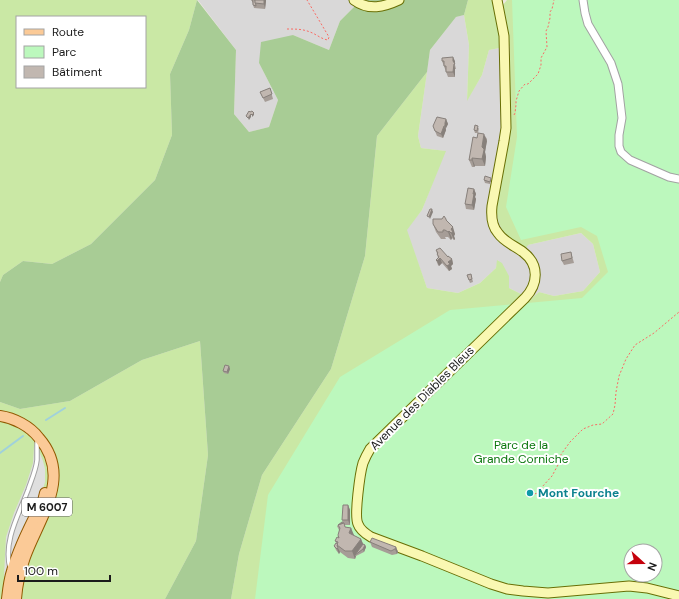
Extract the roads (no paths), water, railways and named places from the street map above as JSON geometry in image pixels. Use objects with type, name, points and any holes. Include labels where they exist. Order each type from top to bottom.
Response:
[{"type":"main road","points":[[354,0],[374,8],[389,5],[399,0]]},
{"type":"main road","name":"Avenue des Diables Bleus","points":[[497,0],[504,36],[506,128],[491,214],[494,225],[499,234],[526,254],[531,260],[535,271],[535,281],[531,290],[524,298],[370,449],[363,464],[356,512],[358,524],[362,530],[371,537],[507,589],[548,593],[629,586],[646,588],[679,596]]},
{"type":"main road","name":"M 6007","points":[[0,416],[10,418],[35,432],[45,445],[52,463],[54,478],[50,499],[23,563],[17,586],[16,599]]},
{"type":"main road","name":"M 6007","points":[[7,599],[11,573],[17,556],[43,500],[48,482],[43,452],[38,442],[20,423]]},
{"type":"street","points":[[583,0],[588,24],[611,63],[618,84],[622,118],[619,135],[619,146],[621,152],[630,160],[669,177],[679,179]]},
{"type":"lane","points":[[11,573],[8,560],[10,541],[37,462],[38,442]]},
{"type":"waterway","points":[[46,420],[65,408]]},
{"type":"waterway","points":[[0,453],[23,436]]},
{"type":"place","name":"Mont Fourche","points":[[530,493]]},
{"type":"park label","name":"Parc de la Grande Corniche","points":[[521,452]]}]
